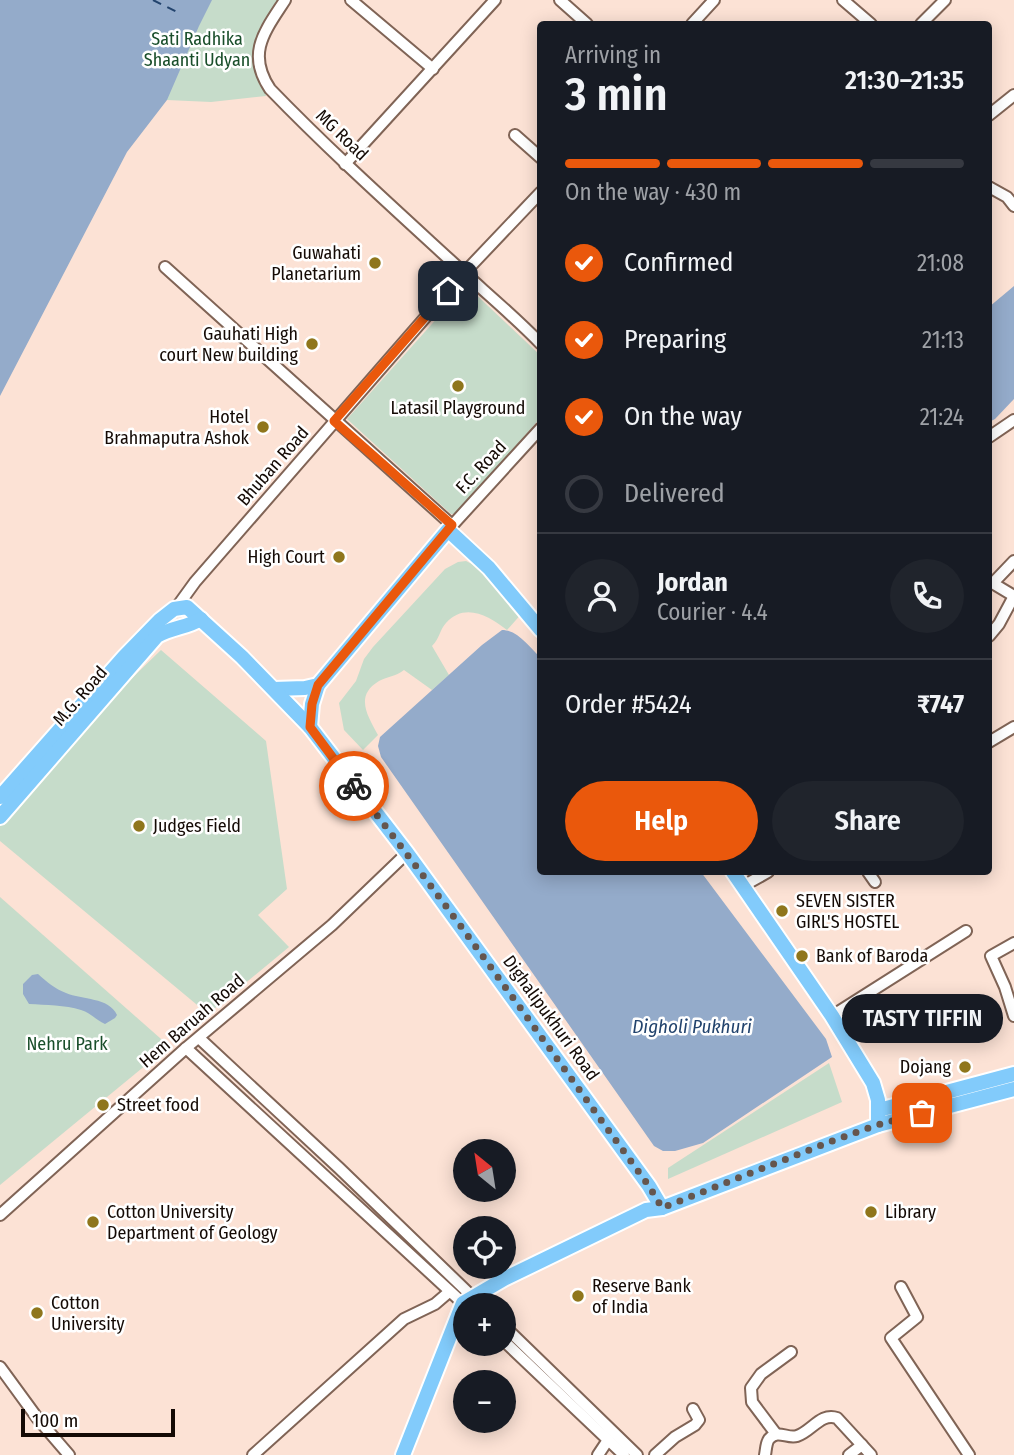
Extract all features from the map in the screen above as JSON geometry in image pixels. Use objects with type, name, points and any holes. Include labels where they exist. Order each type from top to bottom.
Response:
[{"type":"main road","points":[[310,727],[312,704],[318,685],[450,528],[489,568],[537,624]]},
{"type":"main road","points":[[0,797],[160,620],[174,609],[187,607],[201,620]]},
{"type":"main road","name":"M.G. Road","points":[[0,817],[158,636],[168,629],[188,627],[201,620]]},
{"type":"main road","name":"Dighalipukhuri Road","points":[[201,620],[310,727],[407,853],[649,1186],[655,1205]]},
{"type":"main road","points":[[274,689],[318,685]]},
{"type":"main road","points":[[735,875],[832,1016],[873,1083],[878,1100],[878,1118]]},
{"type":"main road","points":[[485,1293],[504,1279],[655,1205],[878,1118],[1014,1074]]},
{"type":"main road","points":[[878,1118],[1014,1089]]},
{"type":"main road","points":[[403,1455],[453,1343]]},
{"type":"street","name":"MG Road","points":[[285,0],[259,45],[262,77],[270,89],[345,164],[537,340]]},
{"type":"street","points":[[351,0],[433,69]]},
{"type":"street","points":[[345,164],[495,0]]},
{"type":"street","points":[[559,0],[584,21]]},
{"type":"street","points":[[695,21],[714,0]]},
{"type":"street","points":[[843,0],[868,21]]},
{"type":"street","points":[[924,21],[945,0]]},
{"type":"street","points":[[992,113],[1014,95]]},
{"type":"street","points":[[515,135],[537,154]]},
{"type":"street","points":[[992,188],[1012,198]]},
{"type":"street","name":"Bhuban Road","points":[[174,609],[464,272],[537,196]]},
{"type":"street","points":[[164,267],[450,528]]},
{"type":"street","points":[[992,435],[1014,420]]},
{"type":"street","name":"F.C. Road","points":[[450,528],[537,432]]},
{"type":"street","points":[[992,581],[1014,561]]},
{"type":"street","points":[[992,583],[1014,596],[992,632]]},
{"type":"street","points":[[168,629],[174,609]]},
{"type":"street","points":[[992,740],[1014,727]]},
{"type":"street","name":"Hem Baruah Road","points":[[0,1215],[186,1048],[332,925],[407,853]]},
{"type":"street","points":[[743,886],[763,875]]},
{"type":"street","points":[[870,875],[875,882]]},
{"type":"street","points":[[832,1016],[966,931]]},
{"type":"street","points":[[1014,943],[991,956],[1014,1016]]},
{"type":"street","points":[[199,1038],[339,1168],[461,1293]]},
{"type":"street","points":[[186,1048],[453,1294]]},
{"type":"street","points":[[901,1287],[917,1317],[891,1338],[969,1455]]},
{"type":"street","points":[[253,1455],[404,1319],[435,1304],[449,1292]]},
{"type":"street","points":[[516,1338],[637,1455]]},
{"type":"street","points":[[516,1352],[624,1455]]},
{"type":"street","points":[[776,1434],[752,1402],[751,1388],[761,1374],[791,1352]]},
{"type":"street","points":[[0,1367],[38,1419],[69,1455]]},
{"type":"street","points":[[655,1455],[675,1437],[695,1425],[699,1420],[693,1409]]},
{"type":"street","points":[[765,1455],[769,1439],[776,1434],[797,1436],[825,1417],[832,1416],[837,1418],[871,1455]]},
{"type":"street","points":[[598,1455],[608,1440]]},
{"type":"street","points":[[849,1455],[862,1444]]},
{"type":"green space","name":"Sati Radhika Shaanti Udyan","points":[[153,0],[282,0],[257,53],[266,96],[211,102],[167,100],[150,70]]},
{"type":"green space","name":"Latasil Playground","points":[[465,287],[537,352],[537,422],[457,514],[451,514],[347,419]]},
{"type":"green space","points":[[466,561],[476,566],[523,612],[507,630],[477,613],[461,613],[453,617],[444,625],[432,646],[449,675],[432,690],[404,670],[371,687],[365,706],[378,735],[363,750],[344,730],[339,703],[356,681],[364,659],[373,647],[445,569]]},
{"type":"green space","name":"Judges Field","points":[[161,650],[266,741],[287,889],[258,915],[289,947],[208,1014],[0,841],[0,810]]},
{"type":"green space","name":"Nehru Park","points":[[0,897],[169,1046],[0,1185]]},
{"type":"green space","points":[[829,1063],[842,1102],[668,1179],[668,1168]]},
{"type":"water","points":[[0,0],[212,0],[167,100],[127,152],[0,396]]},
{"type":"water","points":[[1014,286],[1014,399],[992,420],[992,304]]},
{"type":"water","name":"Digholi Pukhuri","points":[[502,630],[518,636],[537,654],[537,875],[703,875],[826,1039],[832,1057],[703,1143],[675,1151],[663,1151],[654,1146],[381,757],[378,746],[380,737]]},
{"type":"water","points":[[38,974],[62,991],[108,1005],[117,1015],[105,1024],[75,1008],[29,1004],[23,994],[23,984],[32,975]]},
{"type":"ferry route","points":[[153,0],[181,14]]},
{"type":"way so far","points":[[354,786],[407,853],[649,1186],[662,1208],[832,1141],[922,1113]]},
{"type":"place","name":"Guwahati Planetarium","points":[[375,263]]},
{"type":"place","name":"Gauhati High court New building","points":[[312,344]]},
{"type":"place","name":"Latasil Playground","points":[[458,386]]},
{"type":"place","name":"Hotel Brahmaputra Ashok","points":[[263,427]]},
{"type":"place","name":"High Court","points":[[339,557]]},
{"type":"place","name":"Judges Field","points":[[139,826]]},
{"type":"place","name":"SEVEN SISTER GIRL'S HOSTEL","points":[[782,911]]},
{"type":"place","name":"Bank of Baroda","points":[[802,956]]},
{"type":"place","name":"Dojang","points":[[965,1067]]},
{"type":"place","name":"Street food","points":[[103,1105]]},
{"type":"place","name":"TASTY TIFFIN","points":[[922,1113]]},
{"type":"place","name":"Library","points":[[871,1212]]},
{"type":"place","name":"Cotton University Department of Geology","points":[[93,1222]]},
{"type":"place","name":"Reserve Bank of India","points":[[578,1296]]},
{"type":"place","name":"Cotton University","points":[[37,1313]]},
{"type":"route","points":[[354,786],[310,727],[312,704],[318,685],[452,525],[334,421],[448,291]]}]
